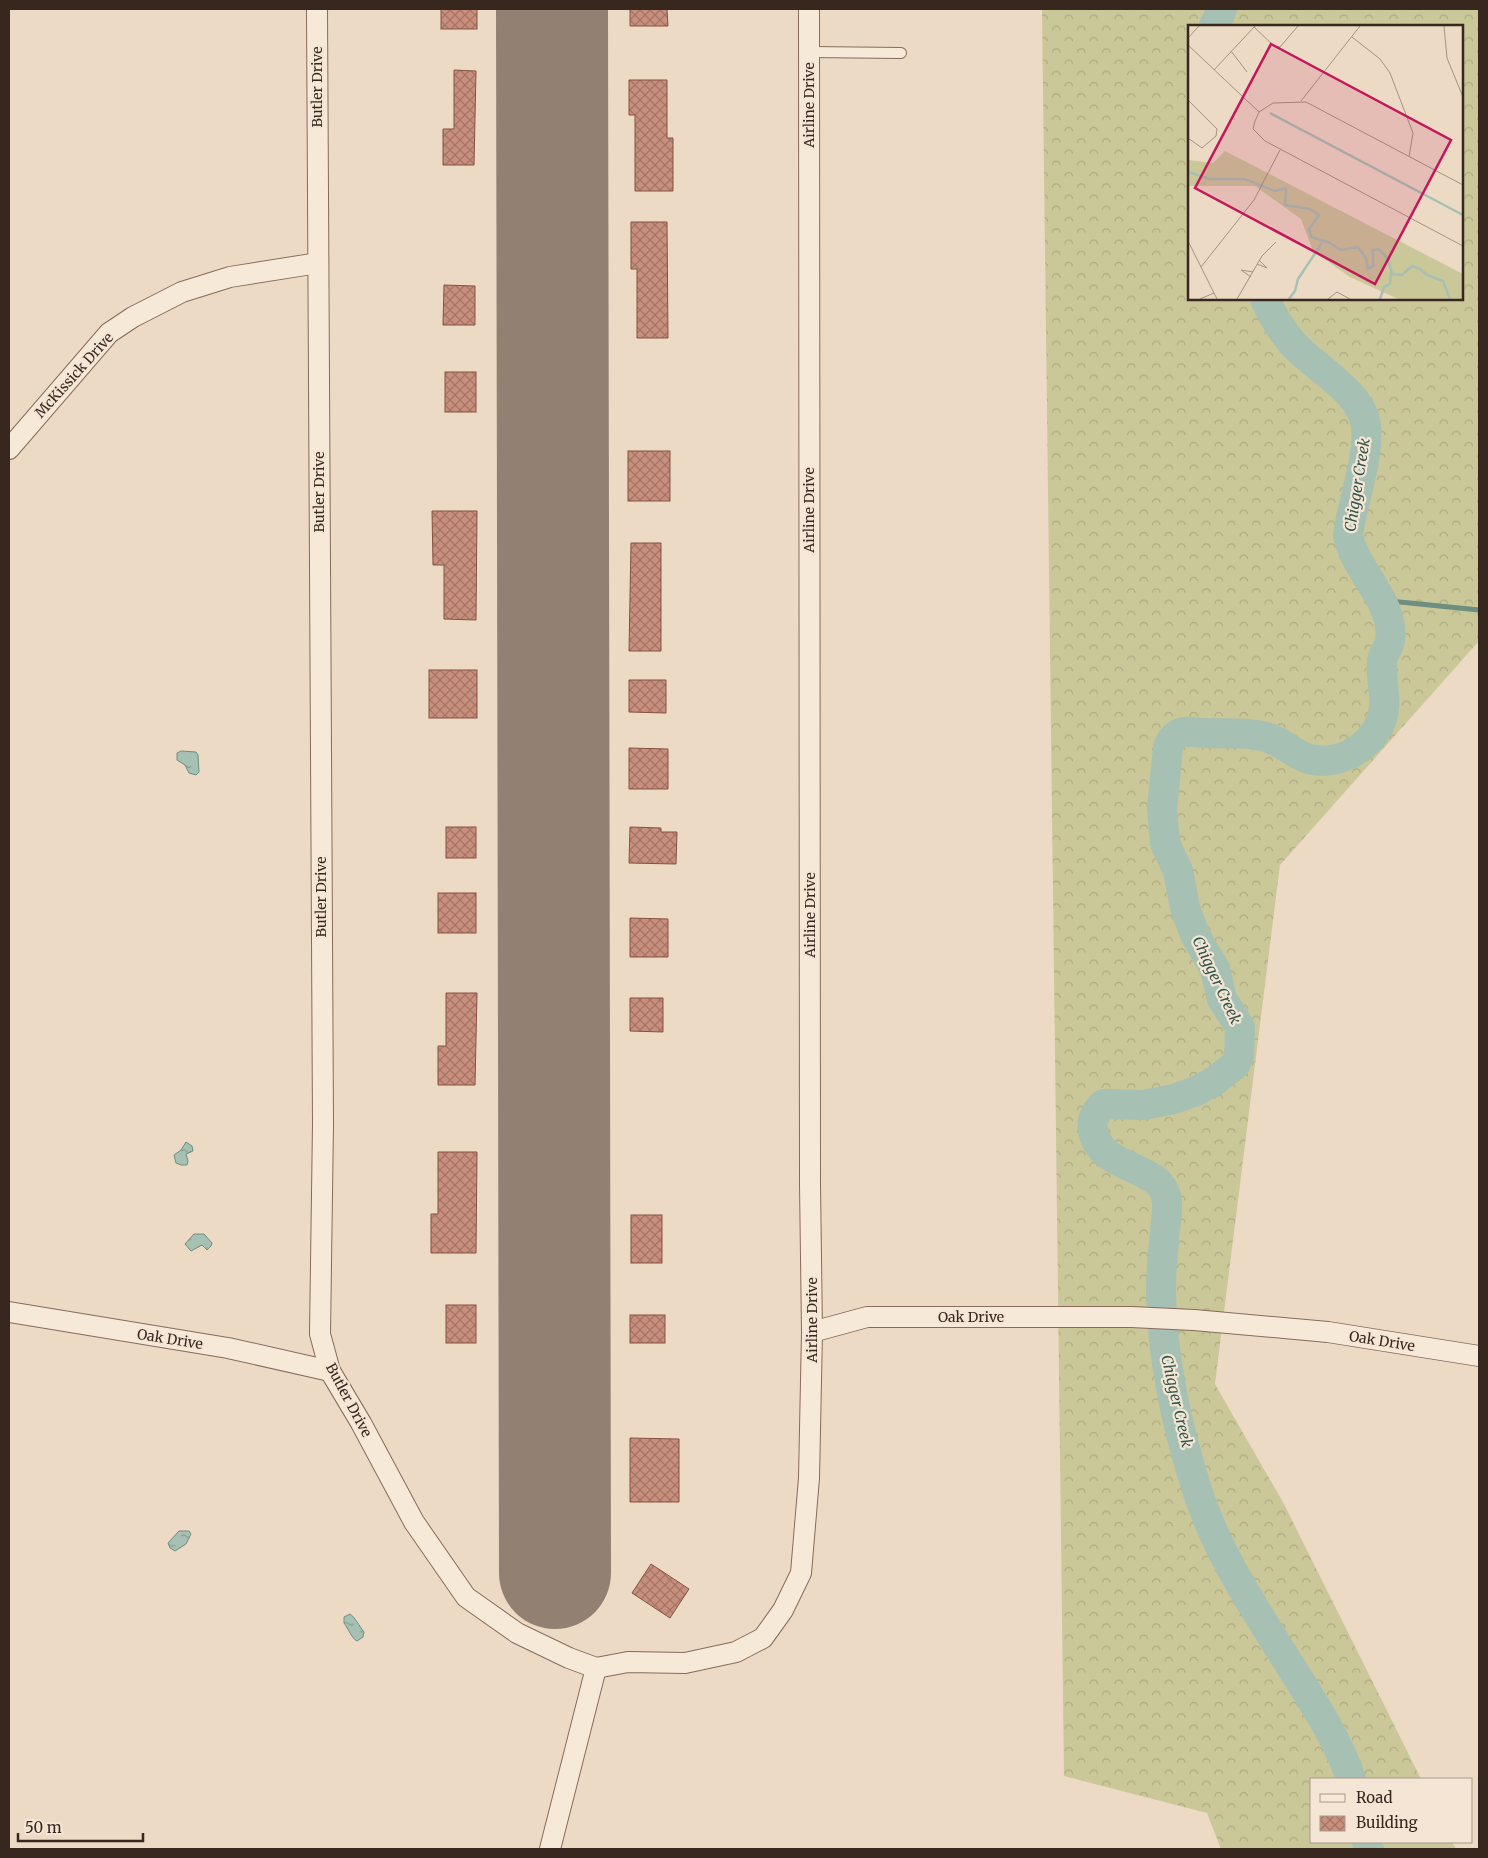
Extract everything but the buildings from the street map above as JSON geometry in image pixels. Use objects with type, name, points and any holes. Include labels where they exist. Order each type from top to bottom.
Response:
[{"type":"street","name":"Butler Drive","points":[[317,9],[322,1114],[320,1334],[330,1371],[361,1423],[414,1522],[466,1596],[517,1633],[568,1658],[596,1668]]},
{"type":"street","name":"Airline Drive","points":[[596,1668],[628,1662],[685,1663],[736,1652],[763,1638],[783,1610],[802,1573],[809,1497],[812,1332],[810,1184],[809,9]]},
{"type":"street","name":"McKissick Drive","points":[[9,448],[109,333],[133,317],[182,292],[230,277],[318,264]]},
{"type":"street","name":"Oak Drive","points":[[9,1312],[228,1348],[330,1371]]},
{"type":"street","name":"Oak Drive","points":[[812,1332],[867,1317],[1131,1317],[1194,1320],[1328,1332],[1479,1356]]},
{"type":"street","points":[[550,1849],[596,1668]]},
{"type":"lane","points":[[809,52],[901,53]]},
{"type":"green space","points":[[1042,9],[1479,9],[1479,641],[1280,865],[1215,1384],[1284,1504],[1421,1778],[1310,1778],[1310,1843],[1453,1843],[1456,1849],[1221,1849],[1207,1813],[1064,1776]]},
{"type":"water","points":[[181,751],[196,752],[198,755],[199,772],[196,775],[189,773],[185,765],[177,760],[177,753]]},
{"type":"water","points":[[186,1142],[192,1146],[193,1151],[186,1154],[187,1165],[181,1165],[176,1163],[174,1155],[181,1150]]},
{"type":"water","points":[[194,1234],[204,1234],[212,1243],[211,1246],[207,1250],[202,1245],[191,1251],[185,1244]]},
{"type":"water","points":[[179,1531],[189,1531],[191,1534],[186,1544],[175,1551],[170,1548],[168,1543]]},
{"type":"water","points":[[350,1614],[364,1632],[363,1637],[357,1641],[344,1623],[344,1617]]},
{"type":"waterway","name":"Chigger Creek","points":[[1214,25],[1222,9]]},
{"type":"waterway","name":"Chigger Creek","points":[[1266,300],[1278,323],[1293,344],[1337,382],[1356,403],[1363,414],[1366,426],[1365,454],[1348,536],[1352,549],[1381,600],[1390,626],[1390,640],[1382,661],[1383,714],[1376,731],[1360,748],[1340,758],[1328,760],[1306,758],[1274,740],[1255,735],[1183,732],[1172,740],[1168,748],[1162,809],[1165,843],[1178,871],[1185,908],[1195,935],[1215,969],[1222,999],[1240,1027],[1239,1056],[1235,1065],[1213,1082],[1174,1099],[1143,1105],[1104,1104],[1095,1116],[1093,1130],[1098,1143],[1106,1153],[1152,1178],[1161,1186],[1166,1196],[1167,1209],[1161,1291],[1164,1343],[1177,1419],[1198,1493],[1218,1542],[1242,1588],[1328,1727],[1351,1778]]},
{"type":"waterway","points":[[1380,600],[1479,610]]},
{"type":"waterway","name":"Chigger Creek","points":[[1367,1843],[1369,1849]]},
{"type":"runway","points":[[552,9],[555,1573]]}]
